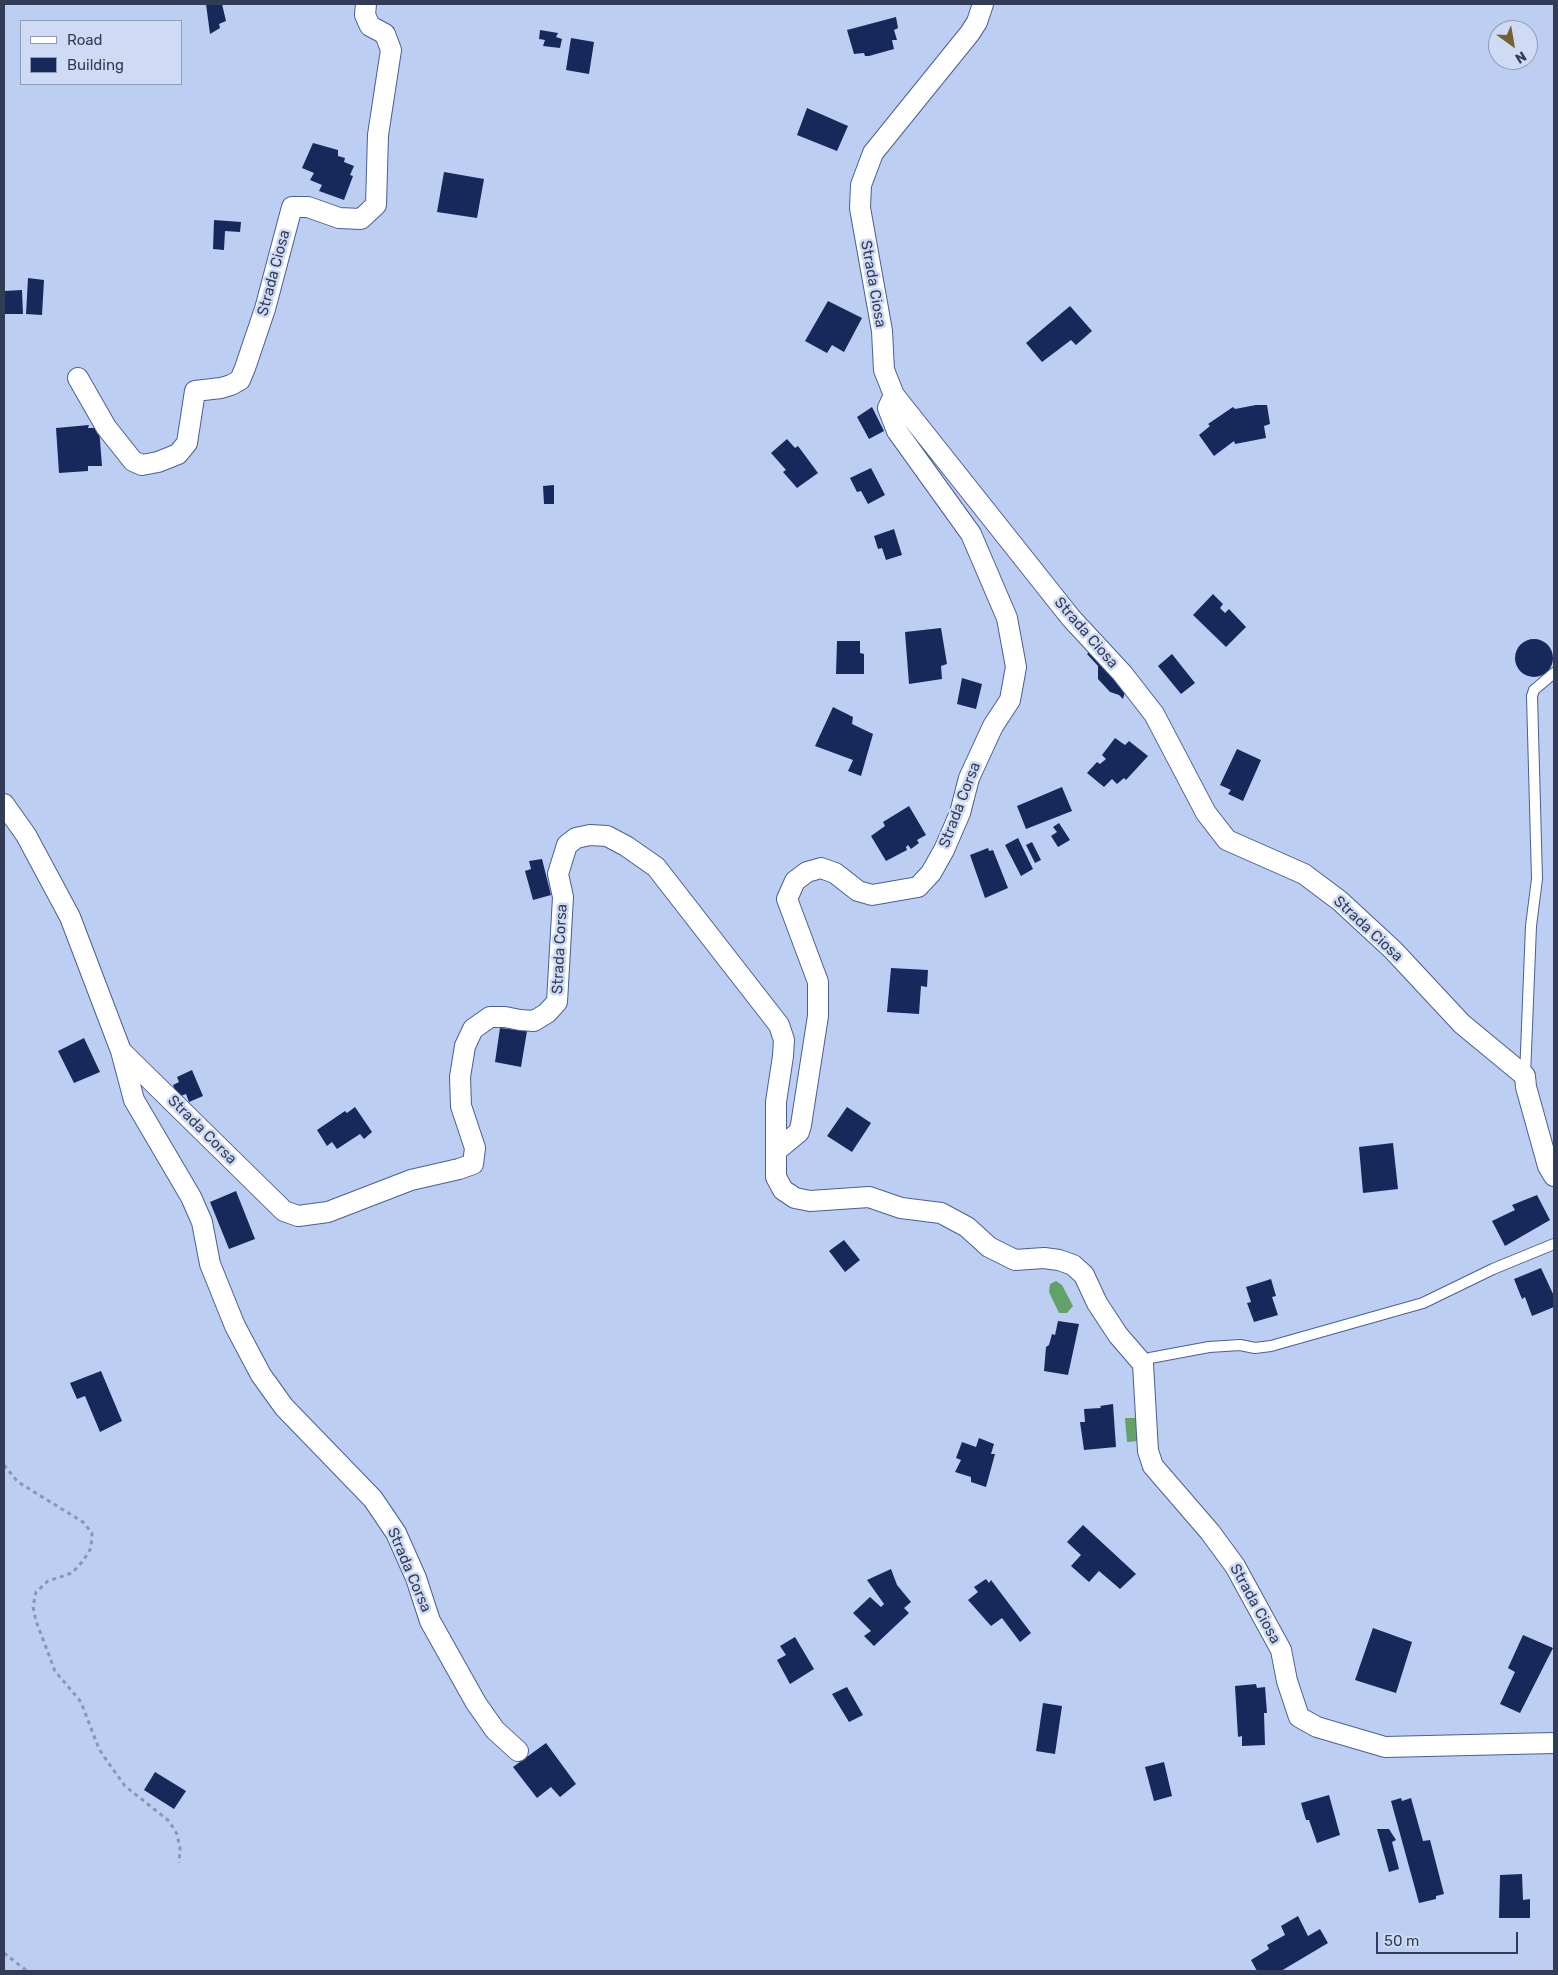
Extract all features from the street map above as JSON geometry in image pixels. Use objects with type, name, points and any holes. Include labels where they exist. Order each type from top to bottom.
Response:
[{"type":"street","name":"Strada Ciosa","points":[[78,378],[106,427],[133,460],[142,465],[158,462],[178,454],[187,443],[195,391],[231,385],[240,380],[246,368],[265,309],[292,207],[308,207],[339,218],[361,219],[376,206],[378,135],[390,50],[385,34],[370,26],[365,15],[366,4]]},
{"type":"street","name":"Strada Ciosa","points":[[983,4],[977,22],[970,33],[873,153],[860,185],[860,208],[882,331],[884,370],[894,395],[1071,618],[1122,673],[1154,714],[1206,813],[1227,840],[1304,874],[1340,901],[1393,950],[1462,1024],[1525,1076]]},
{"type":"street","name":"Strada Corsa","points":[[776,1151],[799,1132],[818,1016],[818,982],[788,899],[795,881],[807,872],[821,868],[835,873],[858,891],[872,895],[918,887],[931,874],[944,850],[960,813],[969,778],[994,726],[1010,700],[1016,667],[1007,618],[971,534],[897,431],[888,408],[894,395]]},
{"type":"street","name":"Strada Corsa","points":[[4,804],[26,835],[70,917],[120,1051],[134,1100],[192,1197],[202,1222],[210,1264],[235,1326],[261,1375],[284,1407],[373,1499],[396,1533],[416,1578],[430,1621],[476,1702],[495,1730],[518,1751]]},
{"type":"street","name":"Strada Corsa","points":[[120,1051],[284,1211],[298,1216],[328,1212],[412,1180],[459,1170],[472,1164],[475,1148],[461,1106],[460,1077],[465,1046],[473,1029],[490,1017],[534,1020],[547,1013],[556,1002],[563,897],[558,874],[562,860],[567,845],[576,838],[590,835],[607,836],[626,846],[656,867],[779,1025],[784,1040],[776,1102],[776,1176],[783,1190],[795,1198],[810,1200],[869,1196],[902,1208],[941,1213],[967,1227],[989,1247],[1015,1260],[1044,1258],[1059,1260],[1073,1265],[1084,1276],[1097,1303],[1118,1335],[1143,1364]]},
{"type":"street","points":[[1525,1076],[1526,1087],[1548,1166],[1554,1176]]},
{"type":"street","name":"Strada Ciosa","points":[[1143,1364],[1148,1451],[1153,1466],[1210,1532],[1235,1566],[1281,1650],[1287,1681],[1299,1717],[1317,1727],[1385,1747],[1554,1743]]},
{"type":"lane","points":[[1525,1076],[1531,926],[1537,879],[1532,696],[1534,690],[1554,673]]},
{"type":"lane","points":[[1143,1364],[1150,1358],[1209,1347],[1240,1345],[1255,1348],[1271,1346],[1423,1303],[1493,1269],[1554,1244]]},
{"type":"path","points":[[4,1465],[18,1482],[83,1522],[92,1533],[91,1548],[83,1562],[72,1573],[48,1581],[36,1592],[33,1606],[36,1621],[55,1671],[81,1702],[99,1748],[107,1761],[125,1786],[169,1821],[177,1834],[180,1848],[179,1863]]},
{"type":"path","points":[[4,1953],[27,1971]]},
{"type":"shaded area","points":[[1056,1281],[1062,1285],[1073,1306],[1067,1313],[1059,1313],[1049,1292],[1050,1284]]},
{"type":"shaded area","points":[[1125,1418],[1136,1418],[1138,1441],[1127,1442]]},
{"type":"building","points":[[206,4],[222,4],[226,21],[219,24],[220,28],[210,34]]},
{"type":"building","points":[[896,17],[898,28],[894,30],[897,40],[892,40],[894,49],[869,56],[865,56],[864,53],[854,54],[847,30]]},
{"type":"building","points":[[540,30],[558,33],[556,37],[562,39],[560,48],[543,46],[545,40],[539,39]]},
{"type":"building","points":[[571,38],[594,42],[589,74],[566,70]]},
{"type":"building","points":[[807,108],[848,126],[837,151],[797,135]]},
{"type":"building","points":[[313,143],[338,150],[338,156],[345,158],[344,162],[354,166],[350,175],[353,176],[344,200],[319,191],[322,185],[310,180],[314,173],[302,168]]},
{"type":"building","points":[[444,172],[484,179],[477,218],[437,212]]},
{"type":"building","points":[[214,220],[241,222],[240,232],[225,231],[224,250],[213,249]]},
{"type":"building","points":[[28,278],[44,280],[42,315],[26,314]]},
{"type":"building","points":[[22,290],[23,314],[4,314],[4,291]]},
{"type":"building","points":[[828,301],[862,318],[844,352],[832,345],[827,353],[805,341]]},
{"type":"building","points":[[1070,306],[1092,331],[1076,345],[1071,340],[1042,362],[1026,343]]},
{"type":"building","points":[[1267,405],[1270,424],[1264,426],[1266,438],[1235,444],[1234,441],[1214,456],[1199,435],[1210,426],[1208,424],[1233,407],[1235,409]]},
{"type":"building","points":[[872,407],[884,431],[869,439],[857,417]]},
{"type":"building","points":[[89,425],[88,428],[99,428],[102,466],[88,466],[88,471],[59,473],[56,428]]},
{"type":"building","points":[[787,439],[795,448],[798,446],[818,473],[797,488],[783,472],[786,470],[771,453]]},
{"type":"building","points":[[871,468],[885,495],[868,504],[861,491],[857,492],[850,478]]},
{"type":"building","points":[[554,485],[554,504],[544,504],[543,486]]},
{"type":"building","points":[[894,529],[902,555],[886,560],[882,548],[878,549],[874,536]]},
{"type":"building","points":[[1213,594],[1223,604],[1220,608],[1225,613],[1229,609],[1246,627],[1226,647],[1193,615]]},
{"type":"building","points":[[941,628],[947,664],[941,666],[942,679],[909,684],[905,632]]},
{"type":"building","points":[[1534,639],[1547,645],[1553,658],[1547,671],[1534,677],[1521,671],[1515,658],[1521,645]]},
{"type":"building","points":[[837,641],[860,641],[860,653],[864,654],[864,674],[836,674]]},
{"type":"building","points":[[1092,649],[1126,688],[1123,699],[1119,695],[1110,692],[1098,679],[1098,666],[1087,654]]},
{"type":"building","points":[[1172,654],[1195,683],[1181,694],[1158,666]]},
{"type":"building","points":[[962,678],[982,684],[976,709],[957,704]]},
{"type":"building","points":[[833,707],[853,717],[852,724],[873,734],[861,776],[848,771],[853,760],[815,746]]},
{"type":"building","points":[[1115,738],[1125,745],[1129,741],[1148,756],[1126,780],[1124,778],[1117,784],[1112,779],[1104,787],[1087,773],[1097,762],[1100,764],[1106,759],[1102,755]]},
{"type":"building","points":[[1237,749],[1261,760],[1243,801],[1228,794],[1231,790],[1220,785]]},
{"type":"building","points":[[1062,787],[1072,811],[1026,829],[1017,806]]},
{"type":"building","points":[[909,806],[926,835],[917,840],[919,843],[911,849],[908,845],[906,847],[907,850],[886,861],[871,836],[885,826],[883,822]]},
{"type":"building","points":[[1059,823],[1070,840],[1058,847],[1051,836],[1057,832],[1053,827]]},
{"type":"building","points":[[1018,838],[1033,869],[1021,876],[1005,845]]},
{"type":"building","points":[[1032,842],[1041,860],[1035,863],[1026,845]]},
{"type":"building","points":[[988,848],[989,851],[993,850],[1008,888],[985,898],[970,855]]},
{"type":"building","points":[[542,859],[551,895],[533,900],[525,871],[531,869],[529,861]]},
{"type":"building","points":[[891,968],[928,970],[927,987],[921,986],[919,1014],[887,1012]]},
{"type":"building","points":[[500,1028],[527,1031],[521,1067],[495,1062]]},
{"type":"building","points":[[84,1038],[100,1072],[74,1083],[58,1051]]},
{"type":"building","points":[[192,1070],[203,1096],[189,1102],[186,1094],[178,1097],[173,1085],[179,1082],[177,1077]]},
{"type":"building","points":[[355,1107],[372,1132],[364,1139],[360,1134],[337,1149],[332,1142],[327,1146],[317,1130],[345,1111],[347,1113]]},
{"type":"building","points":[[847,1107],[871,1123],[852,1152],[827,1136]]},
{"type":"building","points":[[1393,1143],[1398,1189],[1363,1193],[1359,1147]]},
{"type":"building","points":[[236,1191],[255,1239],[229,1249],[210,1202]]},
{"type":"building","points":[[1537,1195],[1550,1220],[1505,1246],[1492,1221],[1515,1210],[1512,1205]]},
{"type":"building","points":[[844,1240],[860,1260],[845,1272],[829,1251]]},
{"type":"building","points":[[1541,1268],[1554,1296],[1554,1307],[1532,1316],[1525,1297],[1522,1299],[1514,1279]]},
{"type":"building","points":[[1271,1279],[1276,1296],[1272,1297],[1278,1315],[1254,1322],[1247,1303],[1251,1302],[1246,1287]]},
{"type":"building","points":[[1058,1321],[1079,1324],[1068,1375],[1044,1371],[1046,1347],[1049,1345],[1052,1334],[1055,1335]]},
{"type":"building","points":[[101,1371],[122,1421],[100,1432],[85,1396],[77,1399],[70,1383]]},
{"type":"building","points":[[1113,1404],[1116,1447],[1084,1450],[1080,1422],[1085,1422],[1084,1409],[1101,1408],[1100,1406]]},
{"type":"building","points":[[979,1438],[994,1444],[991,1454],[995,1454],[986,1487],[971,1482],[971,1477],[955,1472],[961,1460],[956,1458],[962,1442],[976,1447]]},
{"type":"building","points":[[1083,1525],[1136,1574],[1120,1589],[1099,1571],[1089,1582],[1071,1566],[1081,1555],[1067,1542]]},
{"type":"building","points":[[891,1569],[897,1585],[911,1602],[904,1608],[909,1613],[874,1646],[864,1636],[871,1631],[853,1613],[870,1597],[881,1607],[884,1604],[867,1580]]},
{"type":"building","points":[[986,1579],[989,1583],[991,1580],[1031,1633],[1020,1642],[1002,1618],[991,1626],[968,1600],[978,1592],[974,1587]]},
{"type":"building","points":[[1373,1628],[1412,1642],[1396,1693],[1355,1680]]},
{"type":"building","points":[[1523,1635],[1553,1648],[1520,1713],[1500,1704],[1515,1672],[1508,1668]]},
{"type":"building","points":[[795,1637],[814,1669],[790,1684],[777,1660],[786,1655],[780,1646]]},
{"type":"building","points":[[1256,1684],[1257,1688],[1265,1687],[1267,1713],[1264,1713],[1265,1745],[1242,1746],[1242,1736],[1238,1737],[1235,1686]]},
{"type":"building","points":[[847,1687],[863,1715],[849,1722],[832,1694]]},
{"type":"building","points":[[1043,1703],[1062,1706],[1055,1754],[1036,1751]]},
{"type":"building","points":[[546,1743],[576,1784],[560,1797],[551,1787],[537,1798],[513,1767]]},
{"type":"building","points":[[1164,1762],[1172,1796],[1154,1801],[1145,1767]]},
{"type":"building","points":[[155,1772],[186,1791],[174,1809],[144,1790]]},
{"type":"building","points":[[1329,1795],[1340,1835],[1317,1843],[1309,1820],[1306,1820],[1301,1803]]},
{"type":"building","points":[[1401,1798],[1402,1801],[1411,1798],[1423,1841],[1430,1840],[1444,1894],[1436,1896],[1436,1899],[1419,1903],[1391,1801]]},
{"type":"building","points":[[1377,1829],[1389,1829],[1396,1840],[1392,1842],[1399,1869],[1389,1872]]},
{"type":"building","points":[[1522,1874],[1523,1900],[1530,1899],[1530,1918],[1499,1918],[1500,1875]]},
{"type":"building","points":[[1298,1916],[1308,1936],[1320,1929],[1328,1943],[1281,1971],[1257,1971],[1251,1960],[1269,1949],[1267,1945],[1285,1935],[1281,1926]]}]
